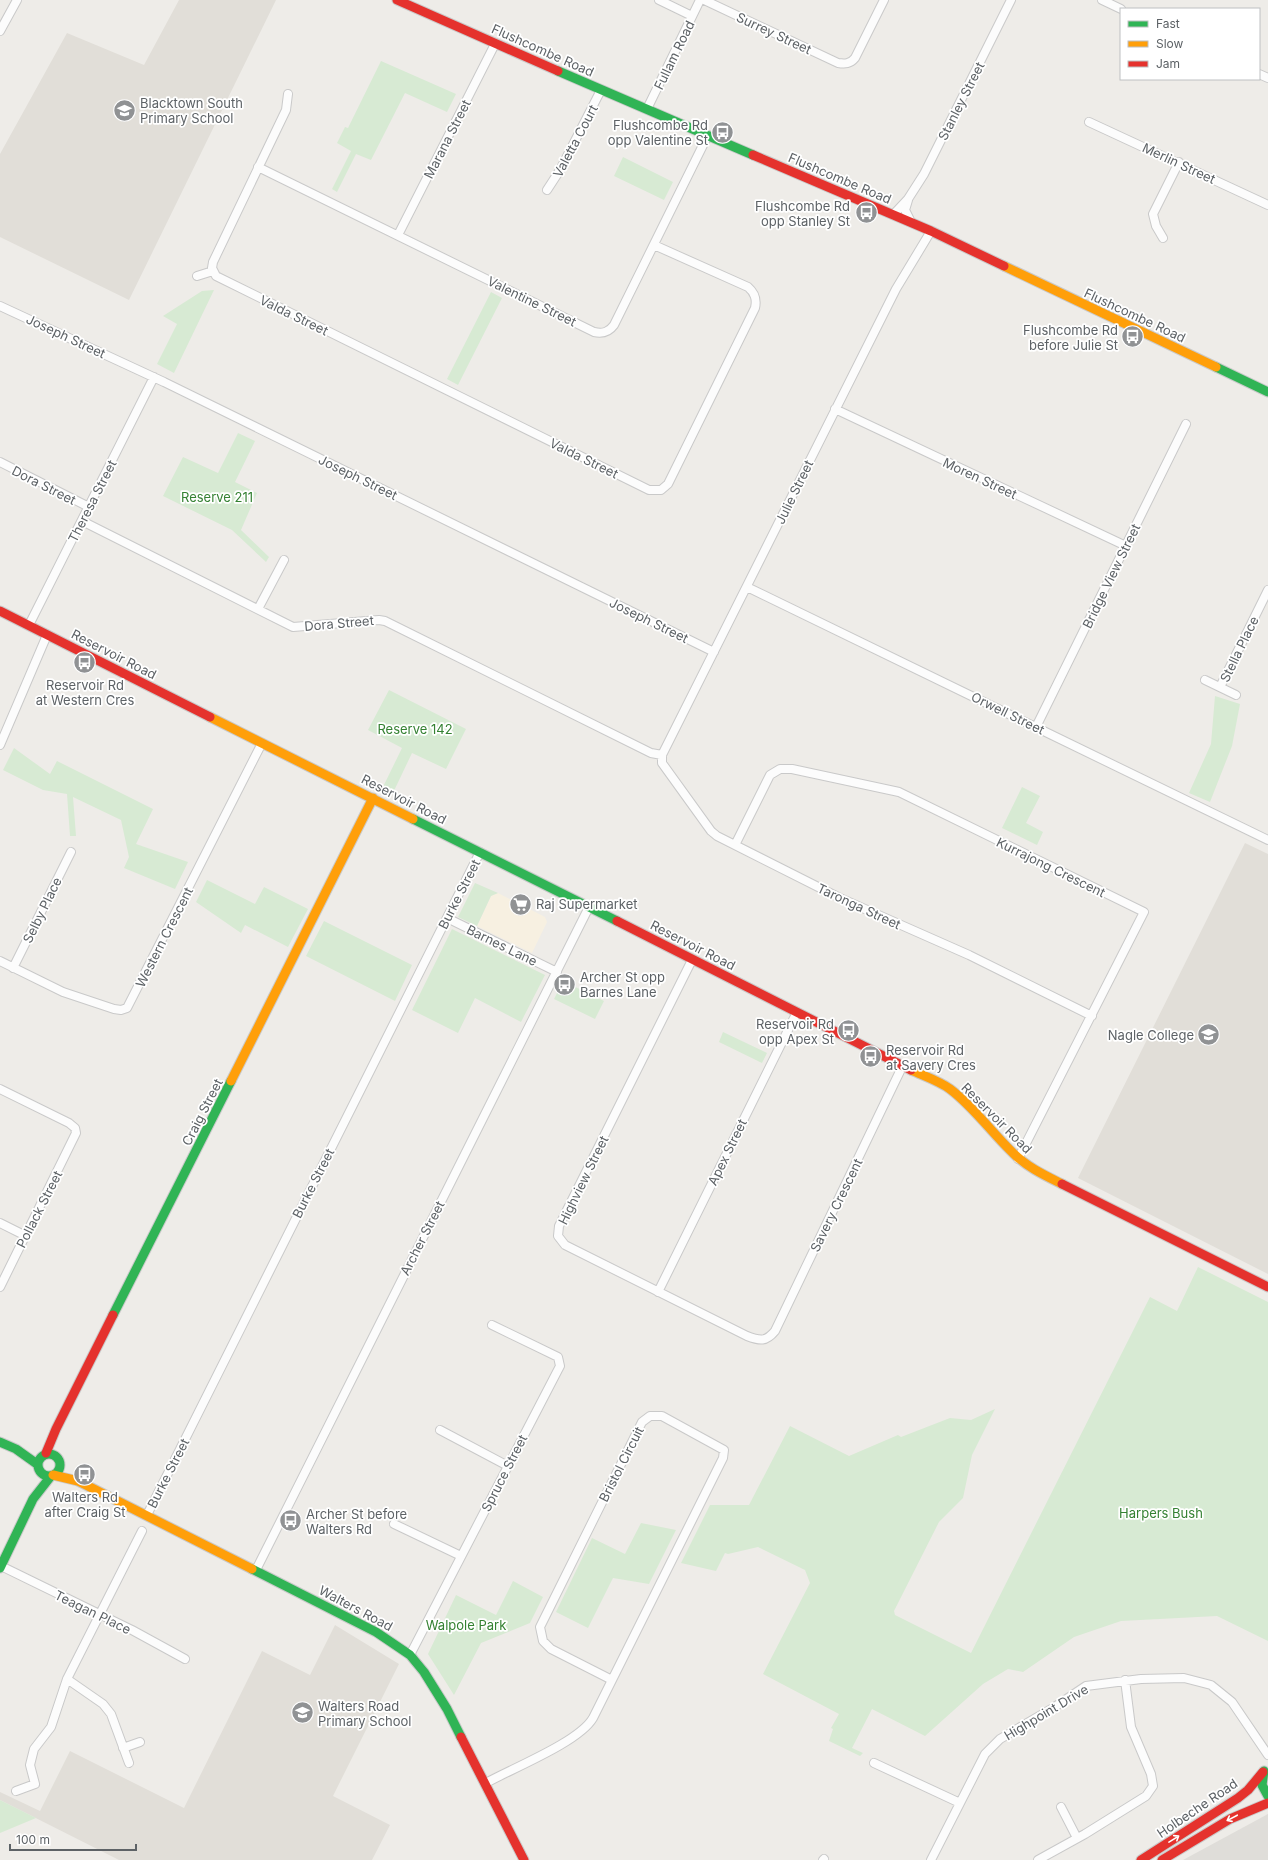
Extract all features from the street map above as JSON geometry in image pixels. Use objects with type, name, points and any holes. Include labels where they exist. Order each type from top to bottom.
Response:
[{"type":"main road","name":"Flushcombe Road","points":[[397,0],[601,90],[931,231],[1268,392]]},
{"type":"main road","name":"Reservoir Road","points":[[0,611],[903,1065],[957,1094],[971,1106],[1004,1146],[1018,1159],[1053,1180],[1268,1288]]},
{"type":"main road","name":"Craig Street","points":[[44,1454],[54,1438],[56,1429],[373,798]]},
{"type":"main road","name":"Craig Street","points":[[54,1438],[58,1460]]},
{"type":"main road","points":[[0,1442],[16,1449],[52,1454],[58,1460],[58,1470],[52,1475],[33,1499],[0,1567]]},
{"type":"main road","points":[[16,1449],[39,1468],[52,1475]]},
{"type":"main road","points":[[33,1499],[39,1468],[44,1454]]},
{"type":"main road","name":"Walters Road","points":[[58,1460],[78,1481]]},
{"type":"main road","name":"Walters Road","points":[[52,1475],[78,1481],[147,1515],[376,1632],[410,1655],[436,1689],[486,1783],[524,1860]]},
{"type":"main road","points":[[1266,1769],[1261,1784],[1263,1790],[1268,1796]]},
{"type":"main road","name":"Holbeche Road","points":[[1141,1860],[1243,1795],[1266,1769]]},
{"type":"main road","name":"Holbeche Road","points":[[1162,1860],[1230,1819],[1268,1803]]},
{"type":"street","points":[[0,32],[17,0]]},
{"type":"street","points":[[659,0],[692,16]]},
{"type":"street","name":"Fullam Road","points":[[648,109],[700,0]]},
{"type":"street","name":"Surrey Street","points":[[704,0],[838,63],[845,64],[852,62],[855,58],[884,0]]},
{"type":"street","name":"Stanley Street","points":[[893,215],[908,199],[927,168],[1011,0]]},
{"type":"street","points":[[1102,0],[1120,9]]},
{"type":"street","name":"Marana Street","points":[[398,235],[495,44]]},
{"type":"street","name":"Valetta Court","points":[[547,190],[560,170],[601,90]]},
{"type":"street","points":[[197,276],[213,271],[213,262],[286,110],[288,94]]},
{"type":"street","name":"Merlin Street","points":[[1089,122],[1268,204]]},
{"type":"street","name":"Valentine Street","points":[[258,167],[600,333],[608,332],[614,325],[708,135]]},
{"type":"street","points":[[1163,238],[1156,226],[1153,214],[1179,162]]},
{"type":"street","points":[[908,199],[905,210],[911,222]]},
{"type":"street","name":"Julie Street","points":[[662,755],[896,289],[931,231]]},
{"type":"street","name":"Valda Street","points":[[213,271],[219,278],[649,490],[657,491],[668,484],[755,308],[756,301],[753,292],[748,287],[654,245]]},
{"type":"street","name":"Joseph Street","points":[[0,306],[154,377],[714,652]]},
{"type":"street","name":"Theresa Street","points":[[29,625],[154,377]]},
{"type":"street","name":"Moren Street","points":[[835,409],[1126,546]]},
{"type":"street","name":"Bridge View Street","points":[[1036,727],[1186,424]]},
{"type":"street","name":"Dora Street","points":[[0,462],[89,507]]},
{"type":"street","name":"Dora Street","points":[[82,521],[258,610],[295,627],[383,620],[651,753],[662,755]]},
{"type":"street","points":[[258,610],[284,560]]},
{"type":"street","name":"Orwell Street","points":[[747,587],[1268,840]]},
{"type":"street","name":"Stella Place","points":[[1220,687],[1268,590]]},
{"type":"street","points":[[0,745],[47,635]]},
{"type":"street","name":"Stella Place","points":[[1205,680],[1236,695]]},
{"type":"street","name":"Western Crescent","points":[[0,961],[63,992],[114,1009],[121,1010],[127,1008],[262,743]]},
{"type":"street","name":"Taronga Street","points":[[662,755],[664,769],[711,831],[735,845],[840,898],[969,955],[1092,1016]]},
{"type":"street","name":"Kurrajong Crescent","points":[[735,845],[768,778],[777,770],[792,769],[899,792],[1144,912],[1018,1159]]},
{"type":"street","name":"Selby Place","points":[[13,968],[71,852]]},
{"type":"street","name":"Burke Street","points":[[147,1515],[480,852]]},
{"type":"street","name":"Archer Street","points":[[256,1570],[589,907]]},
{"type":"street","name":"Barnes Lane","points":[[447,918],[557,972]]},
{"type":"street","name":"Highview Street","points":[[692,960],[559,1226],[558,1236],[565,1245],[658,1292],[747,1336],[756,1340],[764,1340]]},
{"type":"street","name":"Apex Street","points":[[658,1292],[797,1012]]},
{"type":"street","name":"Savery Crescent","points":[[764,1340],[769,1338],[775,1331],[903,1065]]},
{"type":"street","name":"Pollack Street","points":[[0,1089],[69,1123],[76,1130],[74,1139],[0,1287]]},
{"type":"street","points":[[0,1223],[26,1236]]},
{"type":"street","name":"Spruce Street","points":[[410,1655],[560,1366],[558,1356],[492,1326]]},
{"type":"street","name":"Bristol Circuit","points":[[486,1783],[571,1739],[584,1730],[593,1718],[612,1680],[723,1458],[724,1450],[662,1416],[650,1416],[642,1422],[540,1627],[543,1641],[551,1649],[612,1680]]},
{"type":"street","points":[[440,1430],[508,1466]]},
{"type":"street","points":[[394,1524],[461,1556]]},
{"type":"street","points":[[16,1791],[35,1784],[30,1765],[30,1758],[34,1749],[51,1727],[56,1717],[67,1679],[142,1530]]},
{"type":"street","name":"Teagan Place","points":[[0,1567],[100,1614],[185,1659]]},
{"type":"street","name":"Highpoint Drive","points":[[931,1860],[985,1754],[1000,1739],[1053,1708],[1086,1686],[1125,1680],[1184,1678],[1212,1685],[1232,1702],[1268,1755]]},
{"type":"street","points":[[67,1679],[103,1704],[111,1714],[129,1763]]},
{"type":"street","points":[[1038,1860],[1146,1796],[1153,1786],[1151,1774],[1131,1727],[1125,1680]]},
{"type":"street","points":[[123,1748],[140,1742]]},
{"type":"street","points":[[874,1763],[960,1803]]},
{"type":"street","points":[[1061,1807],[1077,1838]]},
{"type":"shaded area","name":"Blacktown South Primary School","points":[[179,0],[276,0],[129,300],[0,237],[0,154],[67,33],[144,65]]},
{"type":"shaded area","points":[[1245,843],[1268,854],[1268,1274],[1078,1178]]},
{"type":"shaded area","points":[[498,893],[545,917],[547,922],[532,953],[477,926],[491,896]]},
{"type":"shaded area","name":"Walters Road Primary School","points":[[335,1625],[399,1664],[333,1796],[390,1825],[372,1860],[119,1860],[0,1800],[0,1792],[40,1811],[70,1751],[184,1808],[262,1651],[310,1675]]},
{"type":"shaded area","points":[[1268,1814],[1268,1860],[1183,1860]]},
{"type":"green space","points":[[381,61],[456,94],[447,112],[405,93],[371,160],[356,154],[337,192],[332,189],[351,151],[337,143],[345,127],[348,128]]},
{"type":"green space","points":[[623,157],[673,182],[664,200],[614,176]]},
{"type":"green space","points":[[214,290],[174,373],[157,364],[177,324],[163,316],[202,291]]},
{"type":"green space","points":[[491,292],[502,298],[458,385],[447,379]]},
{"type":"green space","name":"Reserve 211","points":[[238,433],[255,441],[235,482],[257,493],[241,530],[269,557],[266,562],[232,530],[163,496],[183,457],[218,473]]},
{"type":"green space","name":"Reserve 142","points":[[389,690],[466,729],[446,769],[412,753],[392,795],[382,789],[402,748],[368,730]]},
{"type":"green space","points":[[1215,696],[1240,704],[1232,746],[1210,802],[1189,793],[1211,744]]},
{"type":"green space","points":[[14,748],[50,774],[57,761],[153,809],[136,844],[188,862],[175,889],[124,868],[129,857],[121,820],[73,797],[76,836],[70,836],[67,794],[43,790],[3,770]]},
{"type":"green space","points":[[1022,787],[1040,796],[1026,823],[1043,832],[1037,845],[1002,828]]},
{"type":"green space","points":[[207,880],[255,904],[264,887],[308,909],[288,947],[245,925],[241,933],[196,902]]},
{"type":"green space","points":[[475,883],[498,893],[491,896],[477,926],[458,917]]},
{"type":"green space","points":[[324,921],[412,965],[395,1001],[306,956]]},
{"type":"green space","points":[[452,929],[545,975],[521,1022],[475,998],[458,1033],[412,1010]]},
{"type":"green space","points":[[563,981],[604,1001],[595,1019],[554,999]]},
{"type":"green space","points":[[723,1032],[767,1053],[762,1063],[719,1042]]},
{"type":"green space","name":"Harpers Bush","points":[[1198,1267],[1268,1302],[1268,1641],[1217,1616],[1121,1621],[1074,1637],[1023,1672],[1008,1669],[983,1684],[925,1736],[872,1709],[852,1748],[863,1753],[860,1756],[829,1741],[833,1729],[831,1728],[839,1714],[763,1674],[810,1583],[805,1570],[758,1547],[728,1554],[725,1553],[716,1571],[681,1563],[710,1505],[749,1505],[790,1426],[849,1456],[898,1435],[901,1437],[950,1418],[971,1420],[995,1409],[972,1455],[963,1498],[939,1522],[894,1611],[895,1615],[971,1653],[1150,1297],[1177,1311]]},
{"type":"green space","points":[[641,1523],[676,1530],[649,1584],[613,1578],[588,1628],[556,1612],[592,1538],[625,1554]]},
{"type":"green space","name":"Walpole Park","points":[[513,1581],[543,1597],[530,1623],[481,1643],[454,1695],[428,1654],[456,1595],[496,1615]]},
{"type":"green space","points":[[0,1800],[36,1818],[0,1833]]},
{"type":"traffic: fast","points":[[558,71],[753,155]]},
{"type":"traffic: fast","points":[[1216,367],[1268,392]]},
{"type":"traffic: fast","points":[[413,819],[617,921]]},
{"type":"traffic: fast","points":[[113,1315],[231,1081]]},
{"type":"traffic: fast","points":[[0,1442],[16,1449],[37,1464]]},
{"type":"traffic: fast","points":[[49,1454],[57,1457],[60,1465],[57,1473],[49,1476],[41,1473],[38,1465],[41,1457],[49,1454]]},
{"type":"traffic: fast","points":[[0,1568],[33,1499],[51,1476]]},
{"type":"traffic: fast","points":[[252,1569],[376,1632],[410,1655],[424,1672],[447,1709],[461,1737]]},
{"type":"traffic: fast","points":[[1264,1771],[1262,1785],[1268,1796]]},
{"type":"traffic: slow","points":[[1004,266],[1216,367]]},
{"type":"traffic: slow","points":[[210,717],[413,819]]},
{"type":"traffic: slow","points":[[231,1081],[373,798]]},
{"type":"traffic: slow","points":[[911,1070],[950,1089],[975,1112],[1018,1158],[1062,1184]]},
{"type":"traffic: slow","points":[[53,1475],[78,1481],[252,1569]]},
{"type":"traffic: jam","points":[[397,0],[558,71]]},
{"type":"traffic: jam","points":[[753,155],[931,231],[1004,266]]},
{"type":"traffic: jam","points":[[0,611],[210,717]]},
{"type":"traffic: jam","points":[[617,921],[911,1070]]},
{"type":"traffic: jam","points":[[1062,1184],[1268,1287]]},
{"type":"traffic: jam","points":[[46,1453],[56,1429],[113,1315]]},
{"type":"traffic: jam","points":[[461,1737],[524,1860]]},
{"type":"traffic: jam","points":[[1141,1860],[1238,1798],[1248,1790],[1263,1772]]},
{"type":"traffic: jam","points":[[1162,1860],[1230,1819],[1268,1803]]},
{"type":"place","name":"Blacktown South Primary School","points":[[124,110]]},
{"type":"place","name":"Flushcombe Rd opp Valentine St","points":[[723,132]]},
{"type":"place","name":"Flushcombe Rd opp Stanley St","points":[[866,213]]},
{"type":"place","name":"Flushcombe Rd before Julie St","points":[[1133,337]]},
{"type":"place","name":"Reservoir Rd at Western Cres","points":[[85,663]]},
{"type":"place","name":"Raj Supermarket","points":[[520,904]]},
{"type":"place","name":"Archer St opp Barnes Lane","points":[[564,984]]},
{"type":"place","name":"Reservoir Rd opp Apex St","points":[[849,1031]]},
{"type":"place","name":"Nagle College","points":[[1209,1035]]},
{"type":"place","name":"Reservoir Rd at Savery Cres","points":[[871,1057]]},
{"type":"place","name":"Walters Rd after Craig St","points":[[85,1475]]},
{"type":"place","name":"Archer St before Walters Rd","points":[[290,1521]]},
{"type":"place","name":"Walters Road Primary School","points":[[302,1713]]}]
